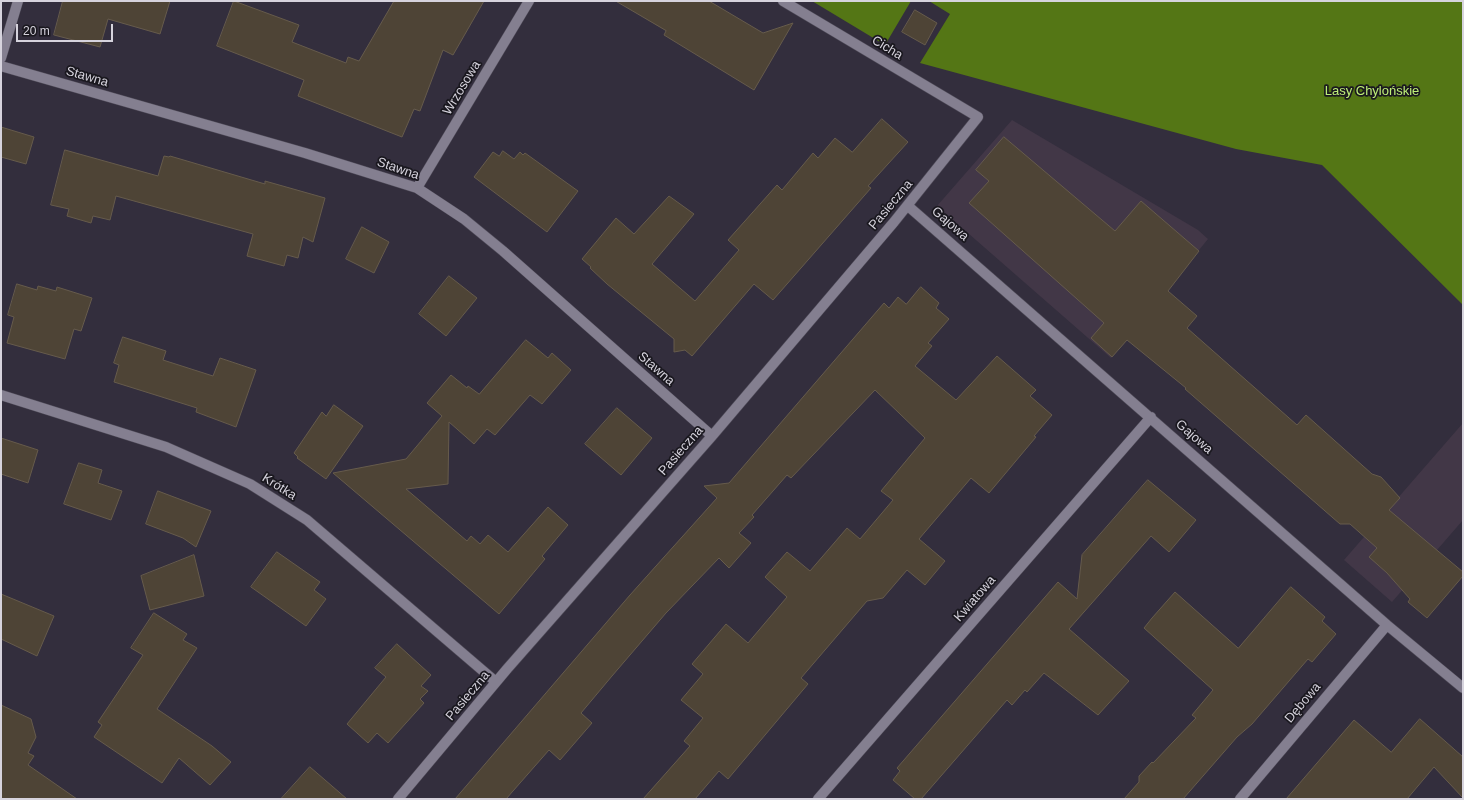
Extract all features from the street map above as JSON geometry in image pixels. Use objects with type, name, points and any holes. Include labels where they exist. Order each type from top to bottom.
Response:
[{"type":"street","points":[[1,58],[18,1]]},
{"type":"street","name":"Wrzosowa","points":[[417,188],[529,1]]},
{"type":"street","name":"Cicha","points":[[783,1],[978,117]]},
{"type":"street","name":"Stawna","points":[[1,66],[305,153],[417,188],[464,219],[503,251],[712,436]]},
{"type":"street","name":"Pasieczna","points":[[398,799],[496,682],[712,436],[908,206],[978,117]]},
{"type":"street","name":"Gajowa","points":[[908,206],[1387,625],[1463,688]]},
{"type":"street","name":"Krótka","points":[[1,395],[166,447],[250,484],[307,520],[496,682]]},
{"type":"street","name":"Kwiatowa","points":[[818,799],[1151,417]]},
{"type":"street","name":"Dębowa","points":[[1240,799],[1387,625]]},
{"type":"shaded area","points":[[1012,120],[1198,230],[1208,239],[1111,358],[937,206]]},
{"type":"shaded area","points":[[1463,423],[1463,520],[1392,602],[1344,560]]},
{"type":"green space","points":[[812,1],[911,1],[885,45]]},
{"type":"green space","name":"Lasy Chylońskie","points":[[929,1],[1463,1],[1463,305],[1322,165],[1236,149],[920,63],[950,14]]},
{"type":"building","points":[[63,1],[170,1],[160,34],[108,19],[100,47],[54,35]]},
{"type":"building","points":[[234,1],[299,25],[292,42],[346,63],[348,57],[359,61],[394,1],[484,1],[453,55],[443,50],[420,111],[414,109],[402,137],[298,96],[304,80],[217,46]]},
{"type":"building","points":[[616,1],[709,1],[763,33],[793,23],[754,90],[664,35],[666,31]]},
{"type":"building","points":[[915,10],[937,23],[925,45],[902,32]]},
{"type":"building","points":[[882,119],[908,142],[868,186],[871,188],[773,300],[754,284],[692,356],[685,350],[674,352],[674,339],[607,284],[582,259],[616,218],[634,234],[669,196],[694,214],[652,264],[695,301],[739,250],[728,240],[777,185],[782,190],[813,153],[818,158],[835,138],[852,152]]},
{"type":"building","points":[[1,127],[34,137],[26,164],[1,157]]},
{"type":"building","points":[[1004,137],[1115,231],[1141,201],[1199,251],[1168,291],[1197,316],[1187,328],[1297,425],[1306,415],[1372,474],[1381,477],[1400,498],[1389,510],[1463,572],[1463,576],[1427,618],[1408,602],[1410,599],[1387,573],[1369,557],[1377,548],[1350,524],[1340,524],[1185,389],[1186,388],[1127,340],[1112,357],[1091,338],[1104,323],[969,203],[989,181],[976,170]]},
{"type":"building","points":[[65,150],[158,176],[164,156],[170,156],[265,184],[265,181],[325,198],[313,242],[303,237],[298,258],[287,255],[284,266],[247,256],[253,234],[116,196],[110,220],[93,216],[91,223],[67,216],[69,209],[51,205]]},
{"type":"building","points":[[503,151],[514,159],[520,152],[523,155],[525,153],[578,191],[547,232],[474,177],[493,152],[499,156]]},
{"type":"building","points":[[362,227],[389,242],[374,273],[346,259]]},
{"type":"building","points":[[449,276],[477,298],[446,336],[419,314]]},
{"type":"building","points":[[17,284],[37,290],[38,286],[56,291],[57,287],[92,298],[81,331],[74,329],[65,359],[7,343],[14,317],[8,315]]},
{"type":"building","points":[[921,287],[939,303],[936,308],[949,319],[928,343],[932,346],[915,366],[956,400],[997,356],[1036,390],[1030,396],[1052,415],[1034,436],[1036,437],[989,493],[971,478],[919,539],[945,561],[925,585],[907,570],[883,598],[867,601],[801,678],[808,684],[728,779],[719,771],[695,799],[643,799],[690,746],[684,741],[703,718],[681,700],[703,674],[692,664],[726,624],[748,643],[787,597],[765,577],[787,552],[810,571],[847,528],[860,539],[893,500],[881,491],[925,438],[875,390],[791,478],[787,475],[752,515],[754,517],[739,533],[751,543],[729,568],[719,558],[666,613],[612,676],[581,713],[592,723],[560,760],[549,750],[506,799],[455,799],[630,595],[717,498],[704,486],[729,483],[884,303],[889,308],[898,297],[906,304]]},
{"type":"building","points":[[123,337],[166,351],[163,360],[213,376],[220,358],[256,370],[236,427],[196,412],[197,408],[114,382],[119,365],[114,363]]},
{"type":"building","points":[[526,340],[548,358],[552,353],[571,370],[542,404],[530,395],[495,435],[487,429],[474,444],[449,422],[448,484],[406,489],[467,541],[471,536],[480,544],[488,535],[508,552],[548,507],[568,525],[542,556],[545,559],[499,614],[333,473],[406,459],[442,416],[427,403],[451,375],[467,388],[468,386],[479,394]]},
{"type":"building","points":[[334,405],[363,426],[326,479],[297,458],[298,457],[294,453],[322,412],[326,416]]},
{"type":"building","points":[[617,408],[652,438],[621,475],[585,444]]},
{"type":"building","points":[[1,438],[38,450],[28,483],[1,474]]},
{"type":"building","points":[[79,463],[102,470],[98,483],[122,491],[111,520],[64,504]]},
{"type":"building","points":[[1148,480],[1196,520],[1169,552],[1151,536],[1069,629],[1129,681],[1098,715],[1044,673],[1027,692],[1025,690],[1012,705],[1007,700],[921,799],[915,799],[893,780],[900,771],[897,768],[1058,582],[1077,599],[1082,555]]},
{"type":"building","points":[[158,491],[211,511],[196,547],[183,538],[146,524]]},
{"type":"building","points":[[277,552],[320,582],[314,590],[326,599],[306,626],[251,587]]},
{"type":"building","points":[[194,555],[204,596],[150,610],[141,576]]},
{"type":"building","points":[[1291,587],[1325,617],[1322,621],[1336,634],[1312,662],[1308,659],[1252,724],[1237,737],[1183,799],[1124,799],[1139,782],[1139,776],[1196,718],[1192,715],[1213,690],[1144,628],[1175,592],[1238,648]]},
{"type":"building","points":[[1,594],[54,616],[37,656],[1,639]]},
{"type":"building","points":[[154,613],[187,634],[183,640],[197,648],[157,709],[212,746],[231,762],[210,785],[179,758],[162,783],[94,737],[102,725],[98,722],[143,655],[131,648]]},
{"type":"building","points":[[397,644],[431,675],[421,686],[428,691],[420,699],[424,703],[388,743],[377,733],[368,743],[347,724],[386,677],[375,668]]},
{"type":"building","points":[[1,705],[31,719],[36,737],[28,753],[34,756],[28,765],[77,799],[1,799]]},
{"type":"building","points":[[1420,719],[1463,757],[1463,798],[1434,767],[1407,799],[1286,799],[1354,720],[1391,752]]},
{"type":"building","points":[[310,767],[347,799],[281,799]]}]
